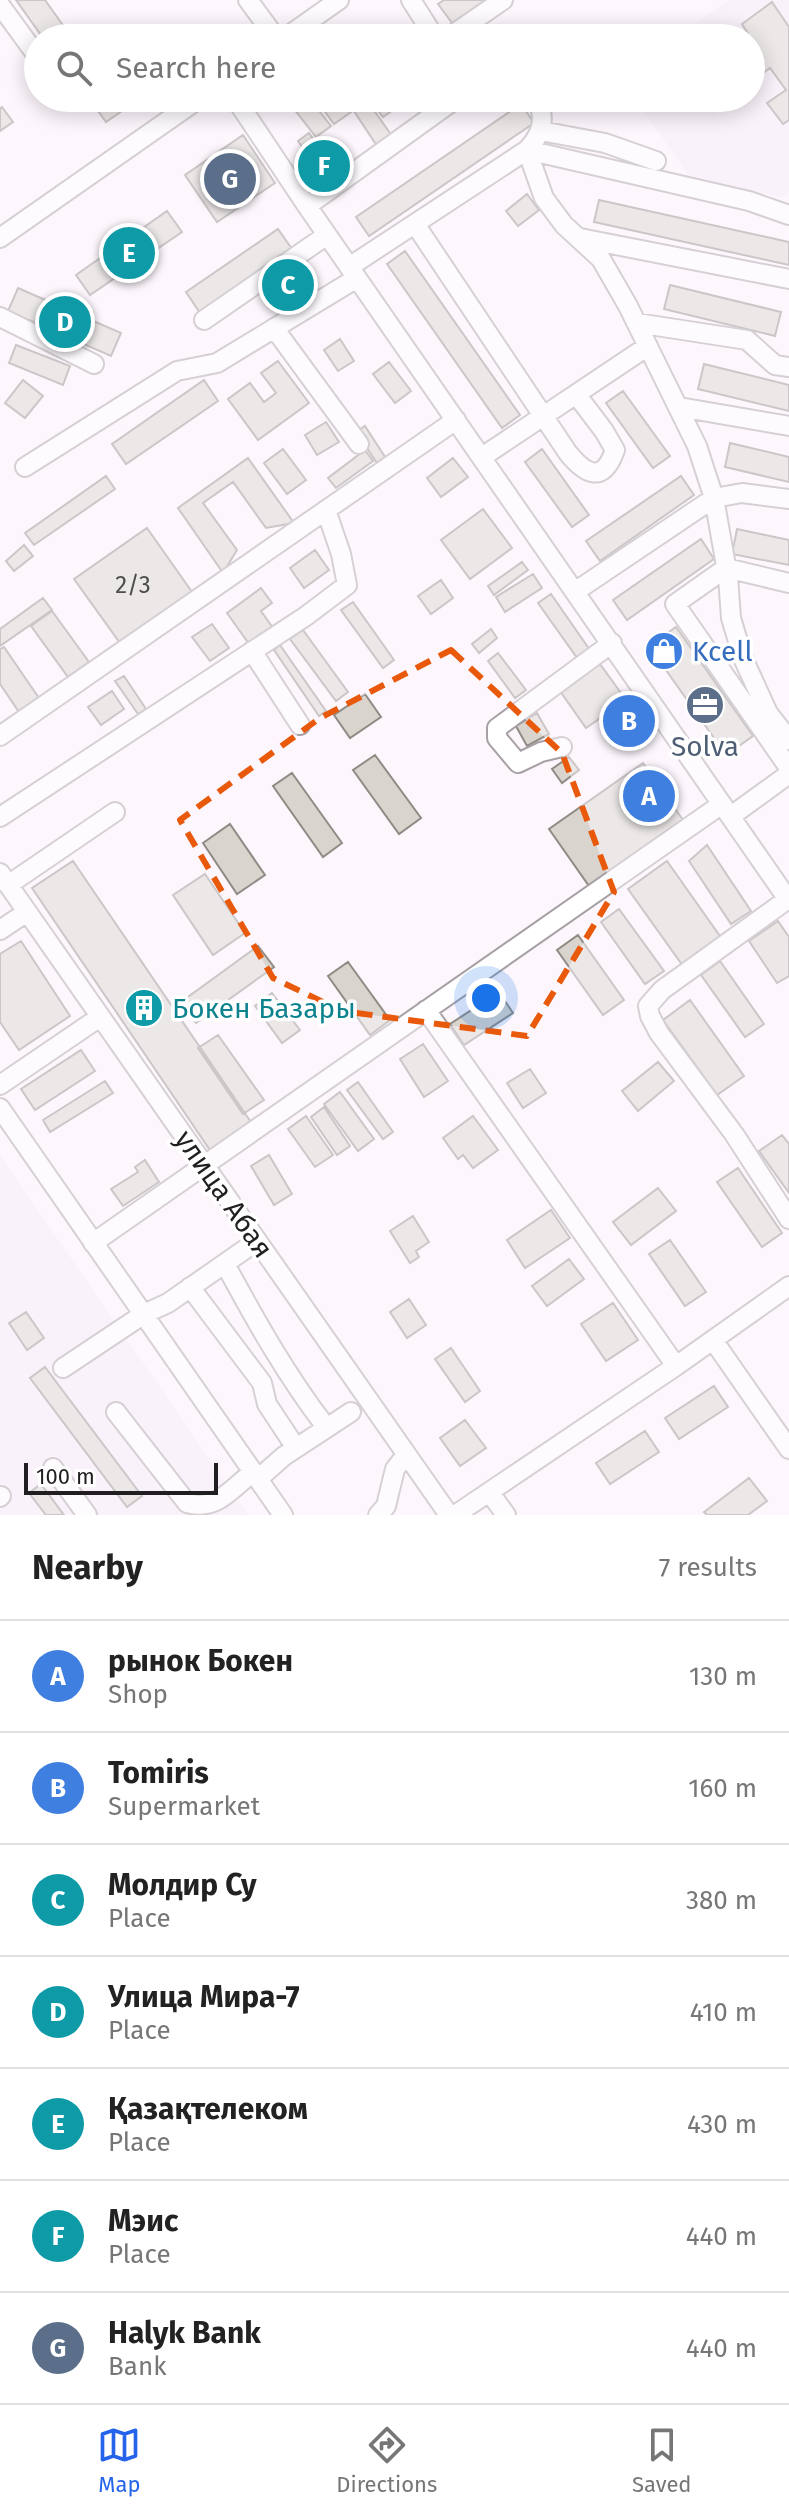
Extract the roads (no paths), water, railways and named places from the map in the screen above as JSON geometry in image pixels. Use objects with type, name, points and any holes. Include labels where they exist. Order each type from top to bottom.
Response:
[{"type":"street","points":[[248,0],[266,24]]},
{"type":"street","points":[[305,24],[339,0]]},
{"type":"street","points":[[411,0],[426,24]]},
{"type":"street","points":[[468,24],[503,0]]},
{"type":"street","points":[[0,5],[24,38]]},
{"type":"street","points":[[0,238],[180,112]]},
{"type":"street","points":[[244,112],[788,900],[662,990],[648,1006],[659,1033],[734,1134],[789,1219]]},
{"type":"street","points":[[307,206],[438,112]]},
{"type":"street","points":[[25,467],[177,371],[217,363],[274,328],[415,224],[527,150],[541,131],[541,112]]},
{"type":"street","points":[[541,131],[605,143],[656,161]]},
{"type":"street","points":[[527,150],[749,201],[789,215]]},
{"type":"street","points":[[527,150],[544,198],[564,225],[601,259],[679,407],[710,480],[726,568],[731,618],[743,658],[768,713],[789,740]]},
{"type":"street","points":[[415,224],[581,470],[590,473],[601,471],[615,450],[576,394]]},
{"type":"street","points":[[204,320],[327,235]]},
{"type":"street","points":[[580,238],[789,279]]},
{"type":"street","points":[[0,317],[94,364]]},
{"type":"street","points":[[637,323],[747,340],[775,365],[789,367]]},
{"type":"street","points":[[274,328],[359,444]]},
{"type":"street","points":[[482,457],[648,346]]},
{"type":"street","points":[[679,407],[789,426]]},
{"type":"street","points":[[0,735],[456,420]]},
{"type":"street","points":[[576,591],[714,498],[742,493],[789,499]]},
{"type":"street","points":[[0,817],[347,585],[341,554],[326,510]]},
{"type":"street","points":[[93,1243],[426,1010],[789,771],[675,604],[726,568],[789,583]]},
{"type":"street","points":[[562,747],[541,752],[518,763],[497,738],[497,728],[612,643]]},
{"type":"street","points":[[252,651],[300,725]]},
{"type":"street","points":[[2,877],[115,812]]},
{"type":"street","name":"улица Абая","points":[[2,877],[406,1455],[452,1515]]},
{"type":"street","points":[[0,930],[27,912]]},
{"type":"street","points":[[426,1010],[676,1366]]},
{"type":"street","points":[[0,1085],[100,1017]]},
{"type":"street","points":[[0,1108],[283,1515]]},
{"type":"street","points":[[63,1368],[144,1314],[168,1303],[257,1241]]},
{"type":"street","points":[[225,1264],[271,1349],[326,1427]]},
{"type":"street","points":[[452,1515],[490,1493],[789,1286]]},
{"type":"street","points":[[190,1287],[262,1383],[267,1404],[296,1448]]},
{"type":"street","points":[[713,1340],[789,1449]]},
{"type":"street","points":[[116,1412],[187,1503],[211,1505],[351,1412]]},
{"type":"street","points":[[378,1515],[386,1506],[395,1469],[406,1455]]},
{"type":"street","points":[[53,1468],[87,1515]]},
{"type":"street","points":[[490,1493],[506,1515]]},
{"type":"place","name":"Мэис","points":[[324,166]]},
{"type":"place","name":"Halyk Bank","points":[[230,179]]},
{"type":"place","name":"Қазақтелеком","points":[[129,253]]},
{"type":"place","name":"Молдир Су","points":[[288,285]]},
{"type":"place","name":"Улица Мира-7","points":[[65,322]]},
{"type":"place","name":"Kcell","points":[[664,651]]},
{"type":"place","name":"Solva","points":[[705,705]]},
{"type":"place","name":"Tomiris","points":[[629,721]]},
{"type":"place","name":"рынок Бокен","points":[[649,796]]},
{"type":"place","name":"Бокен Базары","points":[[144,1008]]}]
